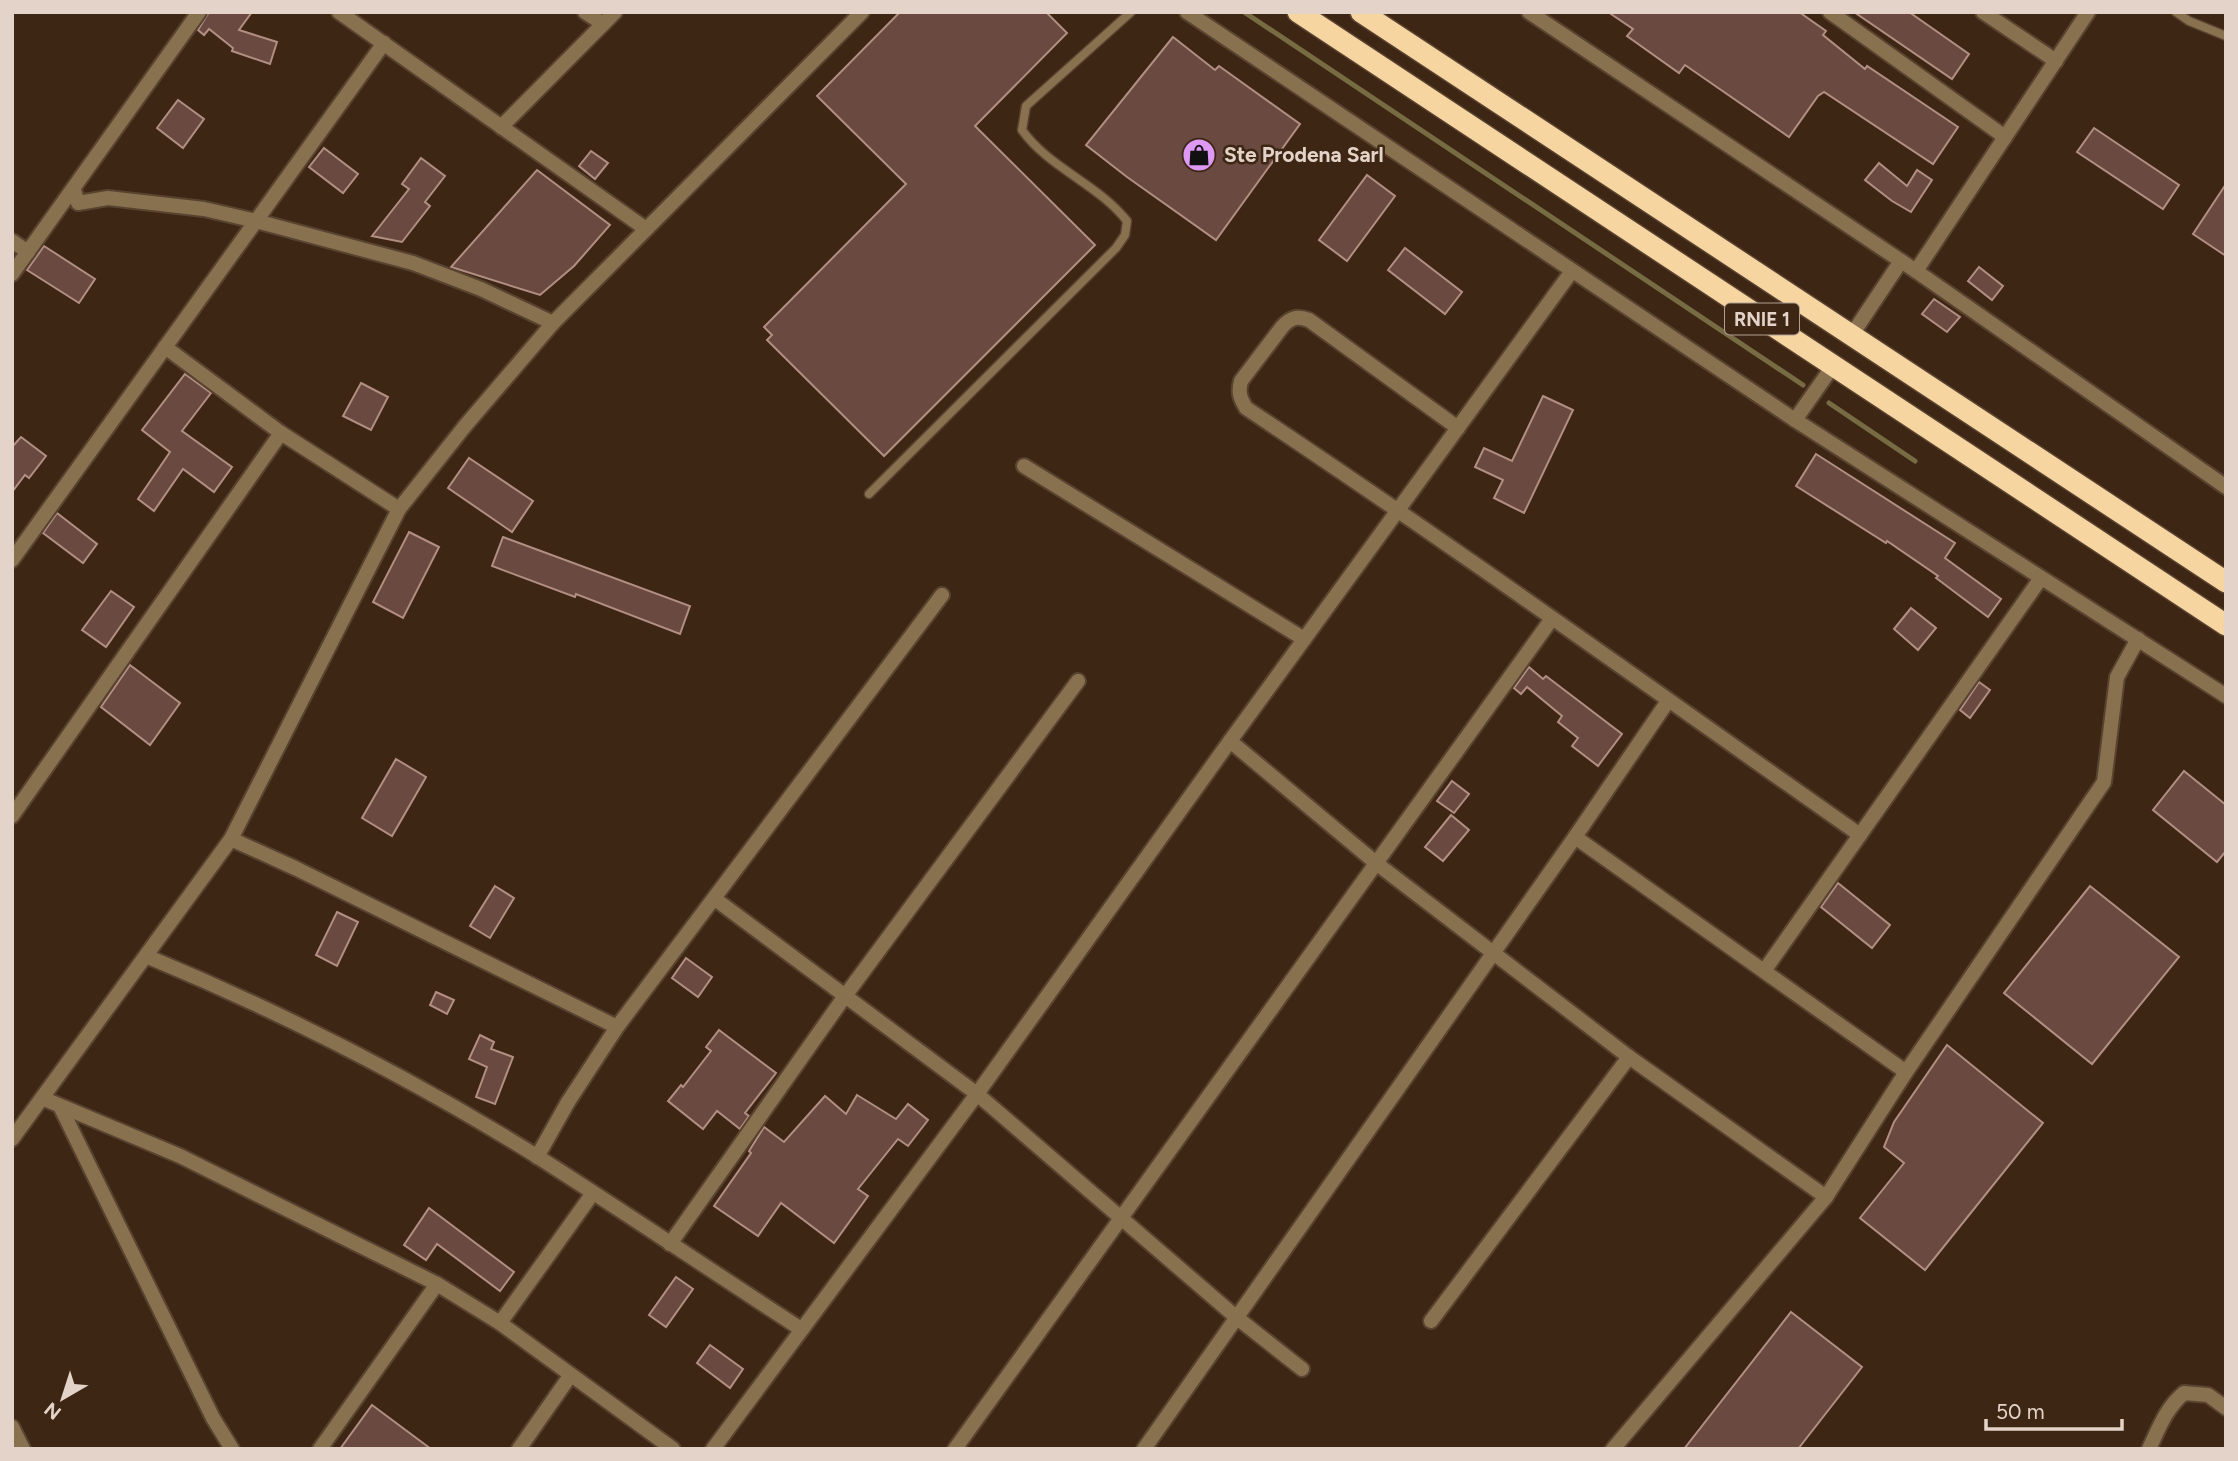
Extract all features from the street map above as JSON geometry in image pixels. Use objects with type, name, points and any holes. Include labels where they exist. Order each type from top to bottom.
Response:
[{"type":"highway","name":"RNIE 1","points":[[1298,12],[2226,625]]},
{"type":"highway","name":"RNIE 1","points":[[1362,12],[2226,582]]},
{"type":"street","points":[[12,274],[199,12]]},
{"type":"street","points":[[340,12],[646,229]]},
{"type":"street","points":[[585,12],[603,24]]},
{"type":"street","points":[[501,127],[615,12]]},
{"type":"street","points":[[12,1139],[231,839],[399,509],[553,323],[862,12]]},
{"type":"street","points":[[1187,12],[1795,420],[2226,696]]},
{"type":"street","points":[[1529,12],[1916,271],[2226,486]]},
{"type":"street","points":[[1830,12],[2005,137]]},
{"type":"street","points":[[1983,12],[2056,61]]},
{"type":"street","points":[[1916,271],[2088,12]]},
{"type":"street","points":[[12,560],[384,43]]},
{"type":"street","points":[[74,190],[78,203],[108,198],[204,209],[413,263],[481,289],[553,323]]},
{"type":"street","points":[[12,241],[28,252]]},
{"type":"street","points":[[1851,336],[1901,261]]},
{"type":"street","points":[[713,1449],[976,1094],[1572,271]]},
{"type":"street","points":[[1458,428],[1309,320],[1298,317],[1288,320],[1282,327],[1241,380],[1239,390],[1246,408],[1398,509],[1551,620],[1860,835]]},
{"type":"street","points":[[165,347],[281,433],[399,509]]},
{"type":"street","points":[[1795,420],[1833,366]]},
{"type":"street","points":[[12,816],[281,433]]},
{"type":"street","points":[[1024,466],[1304,639]]},
{"type":"street","points":[[1764,971],[2041,578]]},
{"type":"street","points":[[537,1157],[568,1102],[617,1027],[942,595]]},
{"type":"street","points":[[955,1449],[1551,620]]},
{"type":"street","points":[[1613,1449],[1826,1197],[1906,1072],[2104,782],[2117,677],[2138,639]]},
{"type":"street","points":[[670,1244],[845,996],[1078,681]]},
{"type":"street","points":[[1144,1449],[1668,701]]},
{"type":"street","points":[[1230,740],[1376,863],[1629,1057],[1826,1197]]},
{"type":"street","points":[[1575,837],[1906,1072]]},
{"type":"street","points":[[231,839],[617,1027]]},
{"type":"street","points":[[715,899],[976,1094],[1236,1317],[1302,1369]]},
{"type":"street","points":[[146,956],[234,993],[378,1066],[537,1157],[801,1329]]},
{"type":"street","points":[[1431,1321],[1629,1057]]},
{"type":"street","points":[[42,1098],[180,1156],[437,1284],[500,1324],[673,1449]]},
{"type":"street","points":[[60,1106],[213,1418],[232,1449]]},
{"type":"street","points":[[500,1324],[593,1193]]},
{"type":"street","points":[[320,1449],[437,1284]]},
{"type":"street","points":[[519,1449],[570,1376]]},
{"type":"street","points":[[2149,1449],[2165,1415],[2184,1393],[2208,1395],[2226,1408]]},
{"type":"street","points":[[12,1427],[23,1449]]},
{"type":"lane","points":[[869,494],[1116,248],[1125,235],[1127,221],[1116,207],[1033,146],[1022,130],[1026,106],[1131,12]]},
{"type":"lane","points":[[2176,12],[2201,27],[2226,36]]},
{"type":"building","points":[[209,12],[252,12],[239,30],[277,42],[270,64],[232,51],[233,48],[209,29],[204,35],[198,30]]},
{"type":"building","points":[[900,12],[1046,12],[1067,33],[975,126],[1095,245],[884,456],[767,340],[772,335],[764,327],[906,184],[817,96]]},
{"type":"building","points":[[1608,12],[1799,12],[1826,31],[1823,35],[1865,69],[1867,66],[1958,127],[1933,164],[1824,92],[1818,96],[1789,137],[1685,65],[1679,73],[1627,36],[1633,29]]},
{"type":"building","points":[[1854,12],[1909,12],[1969,54],[1952,79]]},
{"type":"building","points":[[1173,37],[1215,70],[1219,66],[1300,124],[1216,240],[1086,145]]},
{"type":"building","points":[[178,100],[204,119],[183,148],[157,128]]},
{"type":"building","points":[[2094,128],[2179,185],[2163,209],[2077,152]]},
{"type":"building","points":[[324,148],[358,174],[343,193],[309,167]]},
{"type":"building","points":[[591,151],[608,163],[595,179],[579,166]]},
{"type":"building","points":[[421,158],[445,176],[425,202],[430,206],[402,242],[372,236],[409,189],[402,184]]},
{"type":"building","points":[[1879,163],[1907,186],[1917,170],[1932,180],[1911,212],[1865,180]]},
{"type":"building","points":[[537,170],[610,225],[574,266],[540,295],[451,267]]},
{"type":"building","points":[[1367,175],[1395,196],[1347,261],[1319,240]]},
{"type":"building","points":[[2226,184],[2226,256],[2193,234]]},
{"type":"building","points":[[44,246],[95,279],[79,303],[27,270]]},
{"type":"building","points":[[1405,248],[1462,292],[1445,314],[1388,270]]},
{"type":"building","points":[[1979,267],[2003,286],[1992,300],[1968,281]]},
{"type":"building","points":[[1934,299],[1960,317],[1947,332],[1922,314]]},
{"type":"building","points":[[185,374],[211,393],[182,431],[232,467],[214,492],[183,469],[154,511],[138,499],[170,452],[142,430]]},
{"type":"building","points":[[361,383],[388,397],[371,430],[343,416]]},
{"type":"building","points":[[1543,396],[1573,410],[1524,513],[1494,498],[1503,480],[1475,467],[1484,448],[1512,461]]},
{"type":"building","points":[[21,437],[46,456],[29,478],[25,475],[12,492],[12,447]]},
{"type":"building","points":[[1816,454],[1955,543],[1945,558],[2001,599],[1988,617],[1936,578],[1938,576],[1887,541],[1886,543],[1796,486]]},
{"type":"building","points":[[469,458],[533,501],[512,532],[448,488]]},
{"type":"building","points":[[57,513],[97,544],[83,563],[43,533]]},
{"type":"building","points":[[409,532],[439,547],[403,618],[373,602]]},
{"type":"building","points":[[503,537],[690,606],[680,634],[576,594],[575,597],[492,566]]},
{"type":"building","points":[[111,591],[134,607],[106,647],[82,630]]},
{"type":"building","points":[[1911,608],[1936,628],[1918,650],[1894,629]]},
{"type":"building","points":[[130,665],[180,703],[150,745],[101,707]]},
{"type":"building","points":[[1529,667],[1543,679],[1546,676],[1622,734],[1598,766],[1572,746],[1578,738],[1558,722],[1562,716],[1527,687],[1521,694],[1514,688]]},
{"type":"building","points":[[1979,682],[1990,690],[1970,718],[1960,710]]},
{"type":"building","points":[[396,759],[426,777],[392,836],[362,818]]},
{"type":"building","points":[[2184,771],[2226,805],[2226,851],[2217,862],[2153,810]]},
{"type":"building","points":[[1452,781],[1469,794],[1454,813],[1437,801]]},
{"type":"building","points":[[1451,815],[1469,830],[1443,861],[1425,847]]},
{"type":"building","points":[[1838,883],[1890,925],[1872,948],[1821,907]]},
{"type":"building","points":[[495,886],[514,898],[490,938],[470,926]]},
{"type":"building","points":[[2090,886],[2179,957],[2092,1064],[2004,993]]},
{"type":"building","points":[[337,912],[358,922],[337,966],[316,955]]},
{"type":"building","points":[[686,958],[712,977],[698,997],[672,978]]},
{"type":"building","points":[[436,992],[454,1000],[447,1014],[430,1005]]},
{"type":"building","points":[[719,1030],[776,1073],[745,1113],[749,1116],[740,1129],[717,1111],[703,1129],[668,1101],[681,1085],[683,1087],[711,1051],[706,1047]]},
{"type":"building","points":[[480,1035],[494,1042],[491,1049],[513,1057],[495,1104],[476,1097],[487,1067],[469,1059]]},
{"type":"building","points":[[1947,1045],[2043,1123],[1925,1270],[1860,1218],[1904,1163],[1884,1147],[1894,1122]]},
{"type":"building","points":[[857,1095],[896,1119],[908,1104],[928,1120],[908,1146],[898,1139],[858,1189],[868,1196],[834,1243],[781,1203],[758,1236],[714,1206],[751,1153],[749,1151],[764,1127],[784,1142],[825,1096],[846,1114]]},
{"type":"building","points":[[429,1208],[514,1272],[500,1291],[437,1244],[426,1260],[404,1245]]},
{"type":"building","points":[[676,1277],[693,1289],[666,1327],[649,1315]]},
{"type":"building","points":[[1791,1312],[1862,1367],[1798,1449],[1684,1449]]},
{"type":"building","points":[[710,1345],[743,1369],[730,1388],[697,1363]]},
{"type":"building","points":[[372,1405],[431,1449],[340,1449]]},
{"type":"waterway","points":[[1244,12],[1803,385]]},
{"type":"waterway","points":[[1829,403],[1915,461]]},
{"type":"place","name":"Ste Prodena Sarl","points":[[1199,155]]}]
